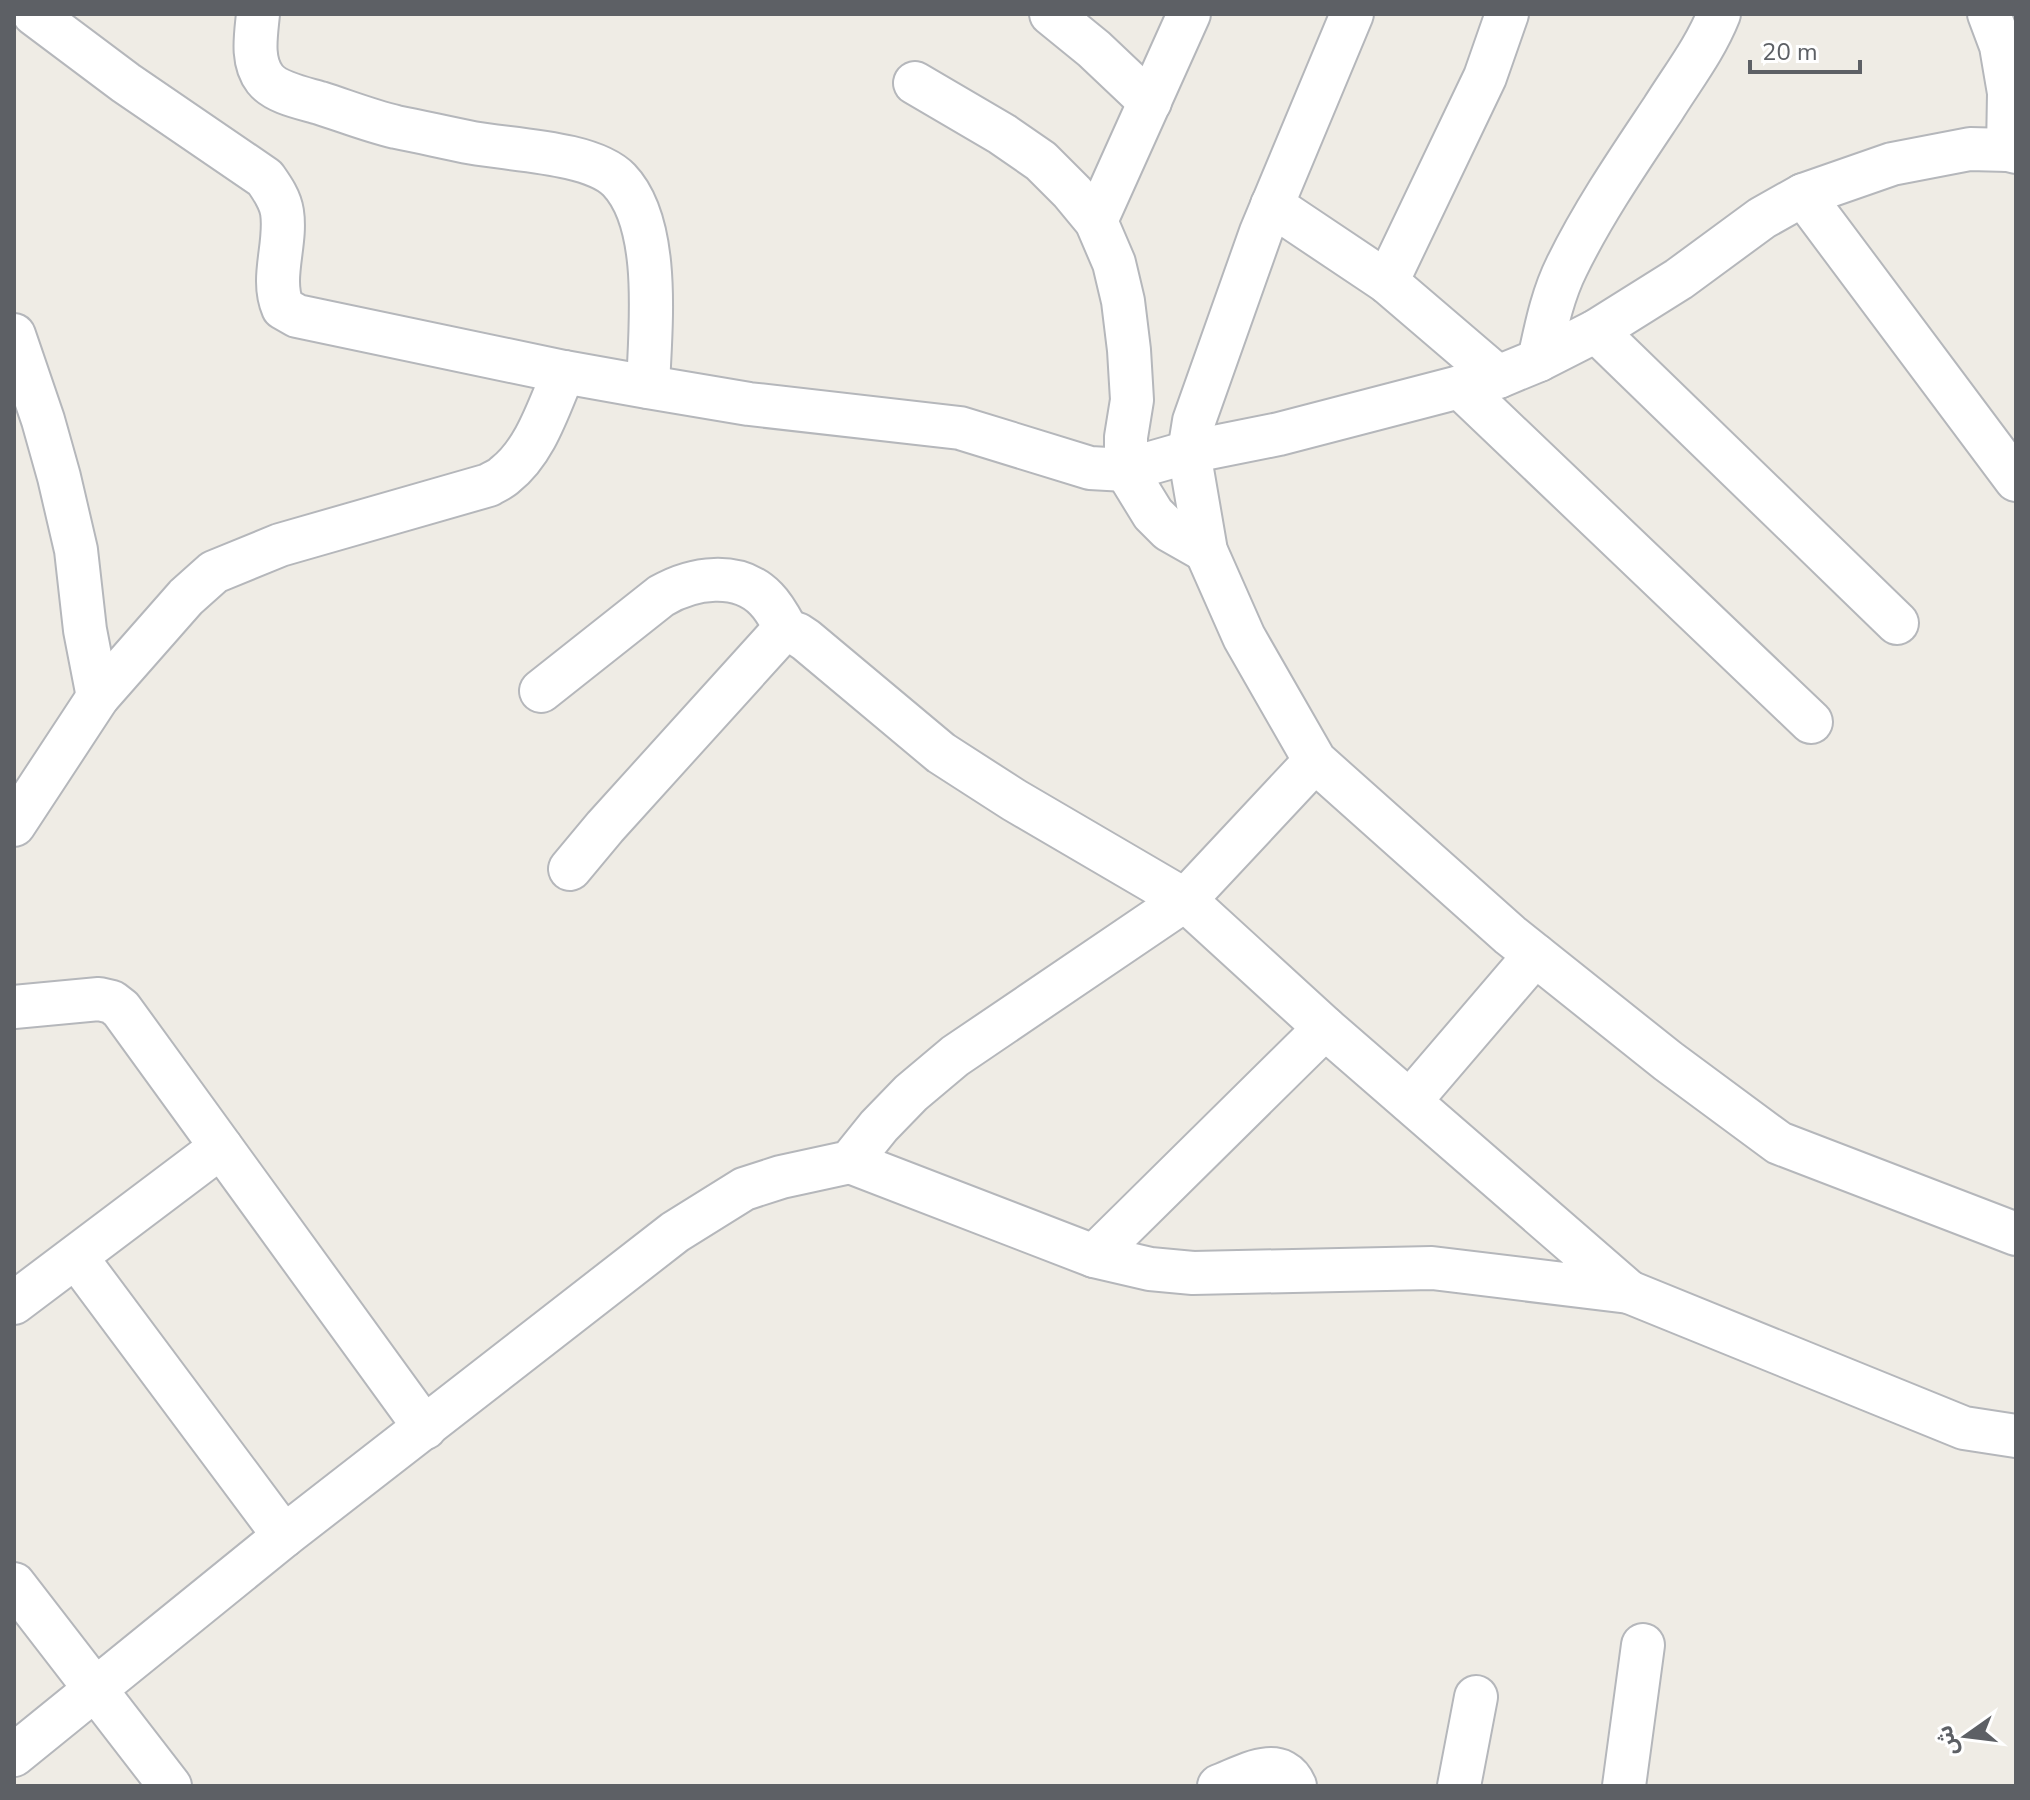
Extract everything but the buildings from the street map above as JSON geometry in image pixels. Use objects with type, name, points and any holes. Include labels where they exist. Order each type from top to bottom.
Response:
[{"type":"street","points":[[34,14],[126,83],[265,178],[282,211],[278,297],[283,308],[297,316],[648,387],[749,404],[960,428],[1090,468],[1126,470],[1479,382],[1539,360],[1596,331],[1679,279],[1762,218],[1803,195],[1892,164],[1970,149],[2012,151],[2009,93],[2001,46],[1989,14]]},
{"type":"street","points":[[258,14],[256,53],[259,70],[267,82],[284,91],[391,126],[474,143],[574,158],[601,167],[619,180],[637,208],[646,242],[651,294],[648,387]]},
{"type":"street","points":[[1051,14],[1094,49],[1150,102]]},
{"type":"street","points":[[1096,221],[1189,14]]},
{"type":"street","points":[[1352,14],[1272,205],[1194,421],[1189,452],[1206,551],[1244,637],[1315,761],[1510,935],[1668,1061],[1779,1143],[2016,1234]]},
{"type":"street","points":[[1387,282],[1485,77],[1507,14]]},
{"type":"street","points":[[1539,360],[1549,314],[1566,268],[1612,186],[1705,46],[1719,14]]},
{"type":"street","points":[[915,83],[1002,134],[1041,161],[1096,221],[1114,263],[1124,313],[1132,400],[1126,437],[1126,470],[1153,514],[1169,530],[1206,551]]},
{"type":"street","points":[[1803,195],[2016,480]]},
{"type":"street","points":[[1272,205],[1387,282],[1479,382],[1811,722]]},
{"type":"street","points":[[1596,331],[1897,623]]},
{"type":"street","points":[[14,335],[43,420],[76,550],[85,630],[98,697]]},
{"type":"street","points":[[14,825],[98,697],[186,597],[214,572],[280,545],[489,485],[506,475],[523,456],[540,427],[564,372]]},
{"type":"street","points":[[541,691],[676,587],[719,579],[754,589],[767,600],[787,631],[806,640],[941,753],[1014,800],[1185,900],[1325,1028],[1629,1292]]},
{"type":"street","points":[[570,869],[770,644],[787,631]]},
{"type":"street","points":[[850,1162],[911,1093],[955,1056],[1185,900],[1315,761]]},
{"type":"street","points":[[1410,1101],[1535,955]]},
{"type":"street","points":[[14,1007],[87,998],[112,1002],[121,1009],[425,1428]]},
{"type":"street","points":[[1094,1256],[1325,1028]]},
{"type":"street","points":[[14,1303],[221,1147]]},
{"type":"street","points":[[14,1755],[284,1536],[686,1225],[744,1189],[781,1177],[850,1162],[1094,1256],[1150,1269],[1193,1273],[1432,1268],[1629,1292],[1964,1428],[2016,1436]]},
{"type":"street","points":[[76,1257],[284,1536]]},
{"type":"street","points":[[14,1584],[170,1786]]},
{"type":"street","points":[[1624,1786],[1643,1645]]},
{"type":"street","points":[[1459,1786],[1476,1697]]},
{"type":"street","points":[[1219,1786],[1273,1768],[1283,1770],[1295,1786]]}]
